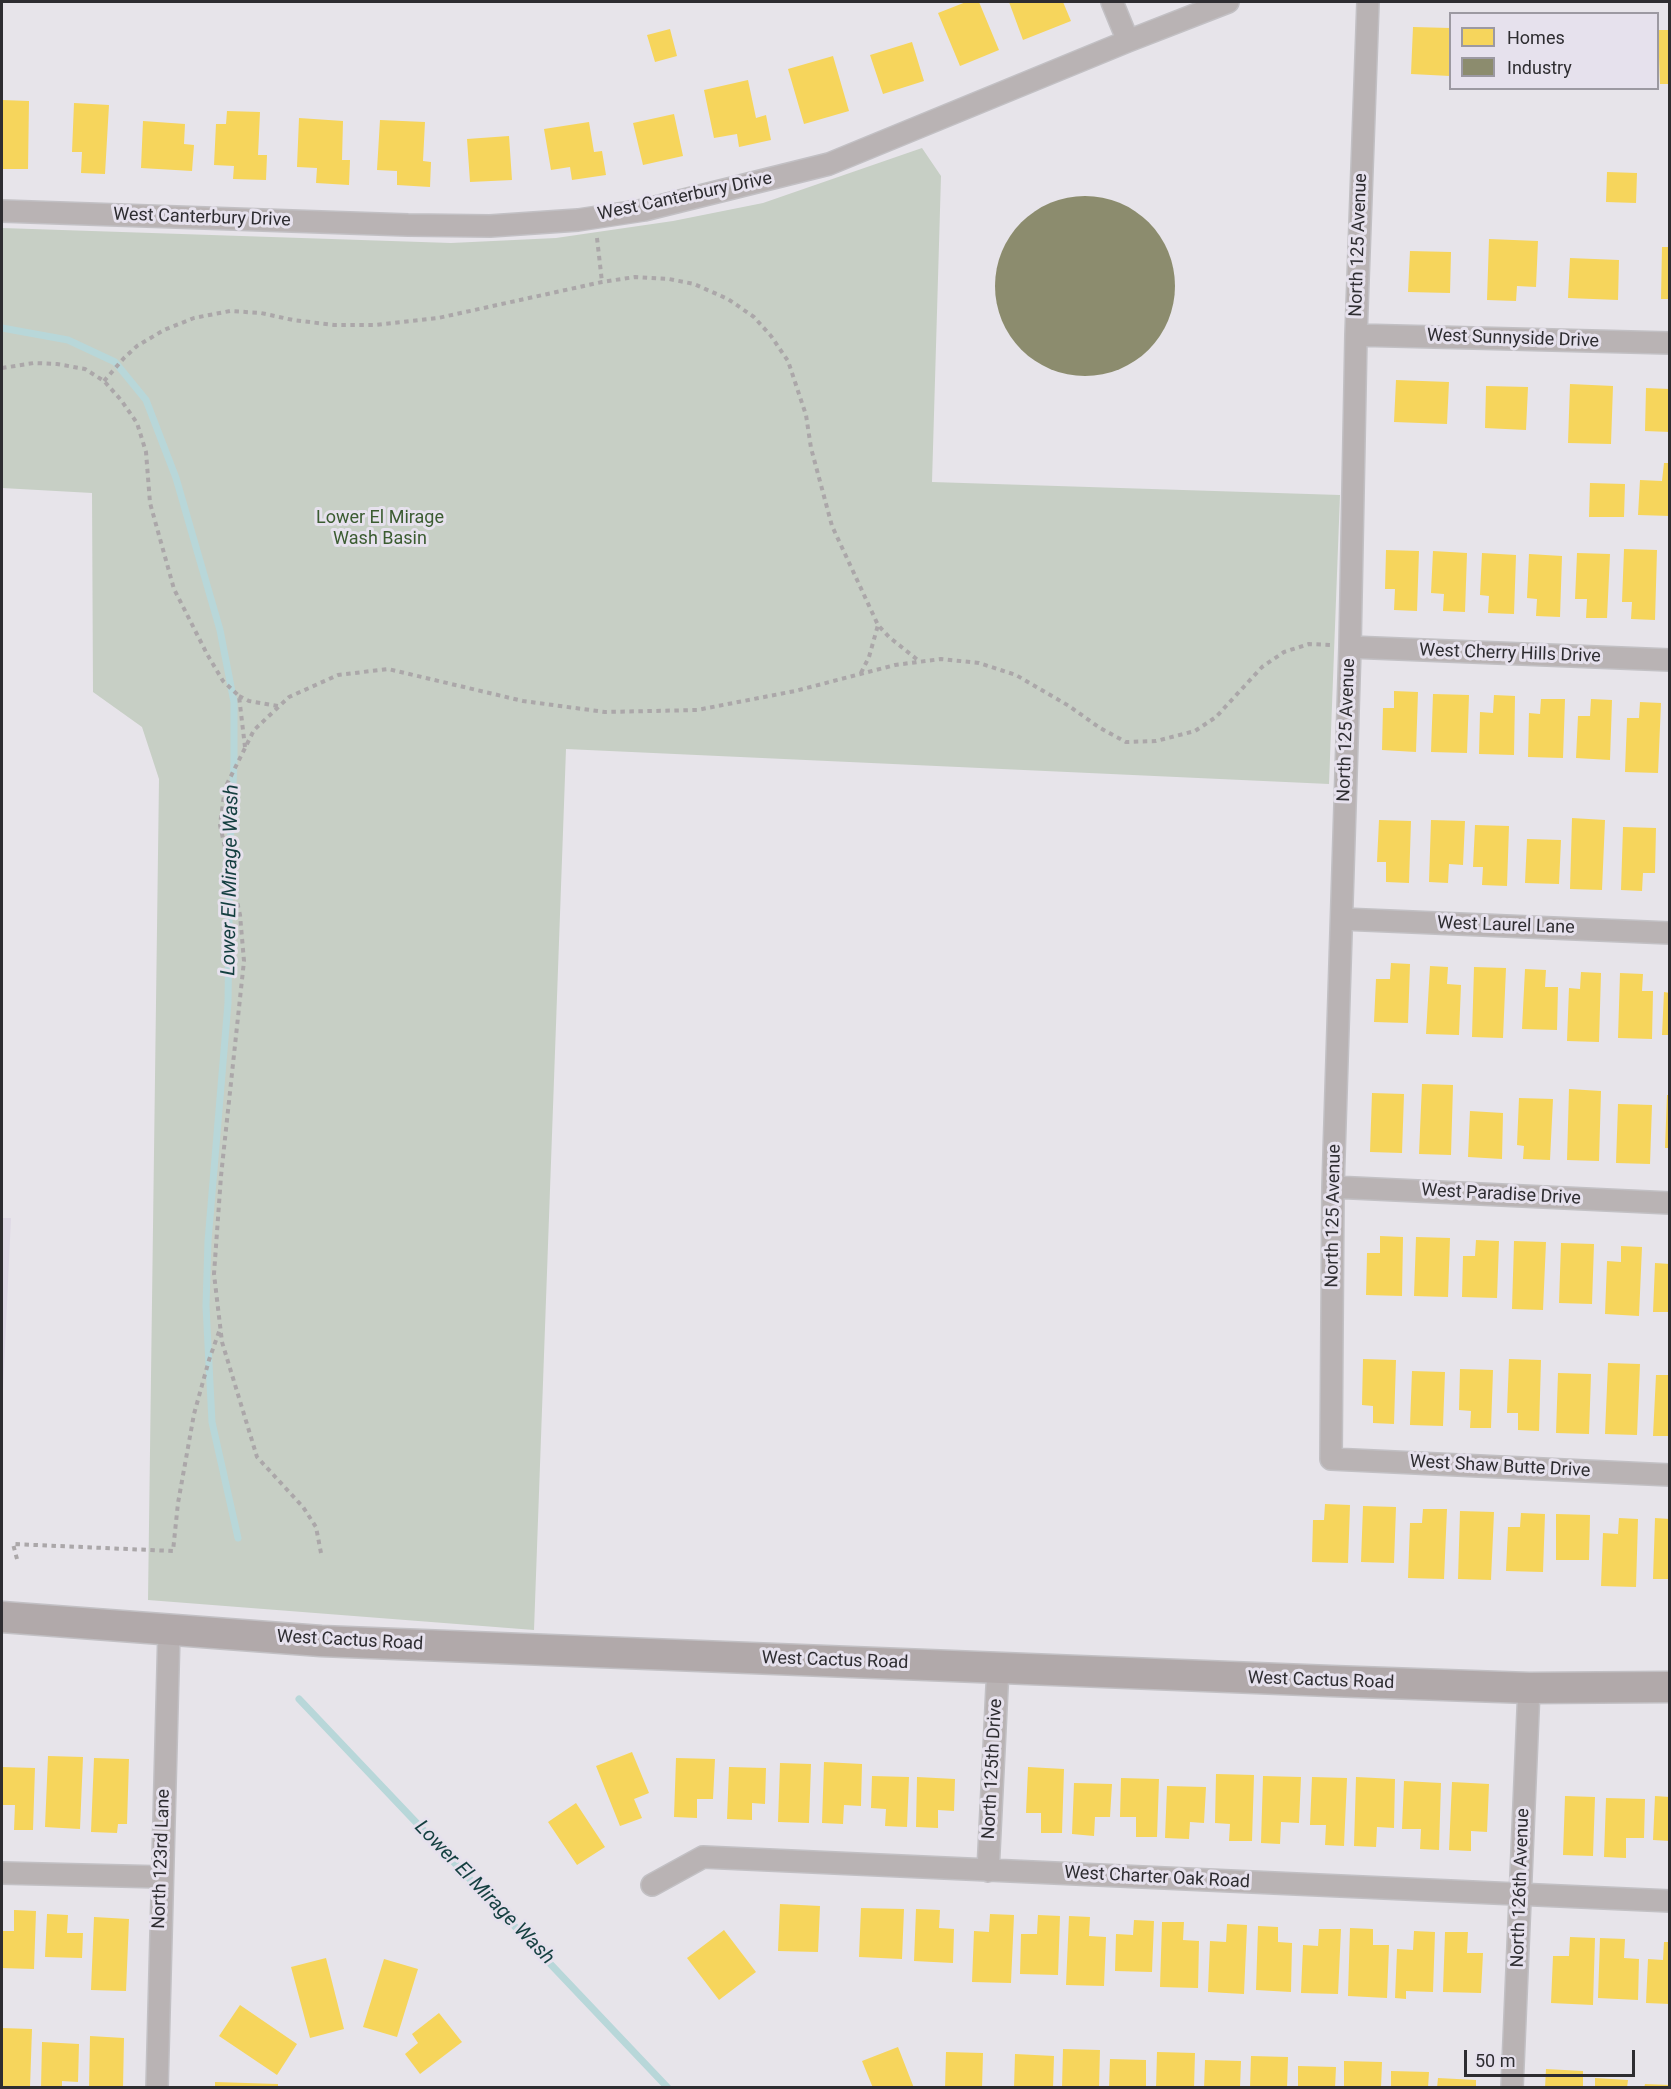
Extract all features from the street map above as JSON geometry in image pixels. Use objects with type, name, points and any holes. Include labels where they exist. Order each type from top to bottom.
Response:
[{"type":"main road","name":"West Cactus Road","points":[[2,1617],[297,1639],[1529,1688],[1670,1688]]},
{"type":"street","points":[[1112,2],[1128,40]]},
{"type":"street","name":"West Canterbury Drive","points":[[2,211],[490,226],[595,217],[644,210],[829,164],[1128,40],[1228,2]]},
{"type":"street","name":"North 125 Avenue","points":[[1331,1459],[1333,1187],[1350,647],[1356,335],[1368,2]]},
{"type":"street","name":"West Sunnyside Drive","points":[[1356,335],[1670,343]]},
{"type":"street","name":"West Cherry Hills Drive","points":[[1350,647],[1670,660]]},
{"type":"street","name":"West Laurel Lane","points":[[1342,919],[1670,933]]},
{"type":"street","name":"West Paradise Drive","points":[[1333,1187],[1670,1203]]},
{"type":"street","name":"West Shaw Butte Drive","points":[[1331,1459],[1670,1475]]},
{"type":"street","name":"North 123rd Lane","points":[[157,2088],[169,1630]]},
{"type":"street","name":"North 125th Drive","points":[[988,1871],[998,1667]]},
{"type":"street","name":"North 126th Avenue","points":[[1512,2088],[1529,1688]]},
{"type":"street","name":"West Charter Oak Road","points":[[652,1885],[703,1857],[1670,1901]]},
{"type":"street","points":[[2,1873],[162,1877]]},
{"type":"path","points":[[595,217],[602,282]]},
{"type":"path","points":[[104,381],[137,346],[164,330],[194,318],[230,311],[261,313],[334,325],[376,326],[438,318],[602,282],[635,278],[669,279],[694,284],[728,299],[754,317],[771,336],[788,361],[797,387],[832,526],[878,625],[919,662]]},
{"type":"path","points":[[2,368],[34,363],[85,369],[104,381],[122,400],[137,423],[146,452],[150,503],[174,589],[207,654],[223,681],[239,696],[249,701],[279,706]]},
{"type":"path","points":[[860,674],[872,648],[878,625]]},
{"type":"path","points":[[321,1552],[316,1527],[303,1507],[257,1457],[222,1342],[214,1274],[221,1176],[244,961],[240,915],[220,825],[225,788],[254,730],[289,697],[339,675],[388,669],[524,702],[605,712],[697,710],[795,691],[895,665],[941,659],[980,663],[1016,675],[1126,742],[1156,741],[1195,731],[1216,717],[1262,667],[1284,652],[1309,644],[1350,647]]},
{"type":"path","points":[[239,696],[245,747]]},
{"type":"path","points":[[17,1559],[13,1545],[173,1551],[178,1503],[194,1414],[208,1360],[220,1328]]},
{"type":"shaded area","points":[[2,1218],[11,1218],[2,1411]]},
{"type":"green space","name":"Lower El Mirage Wash Basin","points":[[922,148],[941,176],[932,482],[1340,495],[1329,784],[566,749],[534,1630],[148,1600],[159,779],[142,727],[93,692],[92,493],[2,488],[2,228],[451,243],[556,238],[673,221],[763,203]]},
{"type":"building: Homes","points":[[966,2],[979,2],[999,50],[960,66],[938,13]]},
{"type":"building: Homes","points":[[1009,2],[1063,2],[1071,21],[1023,40]]},
{"type":"building: Homes","points":[[1413,27],[1449,28],[1449,76],[1411,74]]},
{"type":"building: Homes","points":[[670,29],[677,56],[655,62],[647,35]]},
{"type":"building: Homes","points":[[1659,30],[1670,30],[1670,84],[1660,84]]},
{"type":"building: Homes","points":[[912,42],[924,81],[883,94],[870,55]]},
{"type":"building: Homes","points":[[833,56],[849,111],[804,124],[788,69]]},
{"type":"building: Homes","points":[[748,80],[756,118],[766,115],[771,140],[739,147],[737,134],[714,138],[704,90]]},
{"type":"building: Homes","points":[[2,100],[29,101],[28,169],[2,169]]},
{"type":"building: Homes","points":[[74,103],[109,105],[105,174],[81,173],[82,152],[72,152]]},
{"type":"building: Homes","points":[[227,111],[260,112],[258,155],[267,155],[266,180],[233,179],[234,166],[214,165],[216,124],[226,124]]},
{"type":"building: Homes","points":[[674,114],[683,156],[643,165],[633,123]]},
{"type":"building: Homes","points":[[299,118],[343,121],[342,160],[350,160],[349,185],[316,183],[317,168],[297,167]]},
{"type":"building: Homes","points":[[380,120],[425,122],[423,161],[431,162],[430,187],[397,185],[397,171],[377,170]]},
{"type":"building: Homes","points":[[143,121],[185,124],[184,144],[194,145],[192,171],[141,168]]},
{"type":"building: Homes","points":[[589,122],[594,152],[602,151],[606,175],[572,180],[570,167],[551,170],[544,129]]},
{"type":"building: Homes","points":[[509,136],[512,180],[470,182],[467,139]]},
{"type":"building: Homes","points":[[1607,172],[1637,173],[1636,203],[1606,202]]},
{"type":"building: Homes","points":[[1489,239],[1538,241],[1536,287],[1517,286],[1516,301],[1487,300]]},
{"type":"building: Homes","points":[[1662,247],[1670,247],[1670,299],[1661,299]]},
{"type":"building: Homes","points":[[1410,251],[1451,252],[1450,293],[1408,292]]},
{"type":"building: Homes","points":[[1570,258],[1619,260],[1618,300],[1568,298]]},
{"type":"building: Homes","points":[[1396,380],[1449,382],[1447,424],[1394,422]]},
{"type":"building: Homes","points":[[1570,384],[1613,386],[1611,444],[1568,443]]},
{"type":"building: Homes","points":[[1486,386],[1528,387],[1526,430],[1485,428]]},
{"type":"building: Homes","points":[[1646,388],[1670,389],[1670,432],[1645,431]]},
{"type":"building: Homes","points":[[1664,463],[1670,463],[1670,516],[1638,515],[1640,480],[1662,481]]},
{"type":"building: Homes","points":[[1590,483],[1625,484],[1624,517],[1589,517]]},
{"type":"building: Homes","points":[[1624,549],[1657,550],[1655,620],[1631,619],[1632,602],[1622,602]]},
{"type":"building: Homes","points":[[1386,550],[1419,551],[1417,611],[1394,610],[1395,589],[1385,589]]},
{"type":"building: Homes","points":[[1433,551],[1467,553],[1465,612],[1443,611],[1444,594],[1431,593]]},
{"type":"building: Homes","points":[[1482,553],[1516,555],[1514,614],[1488,613],[1489,596],[1480,595]]},
{"type":"building: Homes","points":[[1577,553],[1610,554],[1607,618],[1586,618],[1587,599],[1575,599]]},
{"type":"building: Homes","points":[[1529,554],[1562,556],[1560,617],[1536,616],[1537,599],[1527,598]]},
{"type":"building: Homes","points":[[1394,691],[1418,692],[1416,752],[1382,750],[1383,708],[1394,708]]},
{"type":"building: Homes","points":[[1433,694],[1469,695],[1467,753],[1431,752]]},
{"type":"building: Homes","points":[[1494,695],[1515,696],[1514,755],[1479,754],[1480,712],[1493,713]]},
{"type":"building: Homes","points":[[1541,699],[1565,699],[1563,758],[1528,757],[1529,713],[1540,714]]},
{"type":"building: Homes","points":[[1591,699],[1612,700],[1610,760],[1576,758],[1578,716],[1590,716]]},
{"type":"building: Homes","points":[[1640,702],[1661,703],[1658,773],[1625,772],[1627,718],[1639,718]]},
{"type":"building: Homes","points":[[1572,818],[1605,820],[1602,890],[1570,889]]},
{"type":"building: Homes","points":[[1379,820],[1411,821],[1409,883],[1386,882],[1386,862],[1377,862]]},
{"type":"building: Homes","points":[[1431,820],[1465,821],[1463,865],[1449,864],[1448,883],[1429,882]]},
{"type":"building: Homes","points":[[1475,825],[1509,826],[1507,886],[1482,885],[1483,867],[1473,867]]},
{"type":"building: Homes","points":[[1623,827],[1656,828],[1655,873],[1643,873],[1642,891],[1621,890]]},
{"type":"building: Homes","points":[[1527,839],[1561,840],[1559,884],[1525,883]]},
{"type":"building: Homes","points":[[1391,963],[1410,964],[1408,1023],[1374,1022],[1376,979],[1390,979]]},
{"type":"building: Homes","points":[[1430,966],[1448,967],[1447,984],[1461,985],[1459,1035],[1426,1034]]},
{"type":"building: Homes","points":[[1474,967],[1506,968],[1503,1038],[1472,1037]]},
{"type":"building: Homes","points":[[1525,969],[1546,970],[1545,987],[1558,987],[1557,1030],[1522,1029]]},
{"type":"building: Homes","points":[[1581,972],[1601,973],[1599,1042],[1567,1041],[1569,988],[1580,989]]},
{"type":"building: Homes","points":[[1620,973],[1643,974],[1642,991],[1653,991],[1652,1039],[1618,1038]]},
{"type":"building: Homes","points":[[1664,992],[1670,993],[1670,1035],[1662,1035]]},
{"type":"building: Homes","points":[[1422,1084],[1453,1085],[1451,1155],[1419,1154]]},
{"type":"building: Homes","points":[[1569,1089],[1601,1091],[1599,1161],[1567,1160]]},
{"type":"building: Homes","points":[[1372,1093],[1404,1094],[1402,1153],[1370,1152]]},
{"type":"building: Homes","points":[[1667,1095],[1670,1095],[1670,1148],[1665,1148]]},
{"type":"building: Homes","points":[[1519,1098],[1553,1099],[1550,1160],[1523,1159],[1524,1146],[1517,1145]]},
{"type":"building: Homes","points":[[1618,1104],[1652,1105],[1650,1164],[1616,1163]]},
{"type":"building: Homes","points":[[1470,1111],[1503,1113],[1502,1159],[1468,1157]]},
{"type":"building: Homes","points":[[1380,1236],[1403,1237],[1402,1296],[1366,1295],[1367,1253],[1380,1253]]},
{"type":"building: Homes","points":[[1416,1237],[1450,1238],[1448,1297],[1414,1296]]},
{"type":"building: Homes","points":[[1476,1240],[1499,1241],[1497,1298],[1462,1297],[1463,1256],[1475,1256]]},
{"type":"building: Homes","points":[[1514,1241],[1546,1242],[1543,1310],[1512,1309]]},
{"type":"building: Homes","points":[[1561,1243],[1594,1244],[1592,1304],[1559,1303]]},
{"type":"building: Homes","points":[[1621,1246],[1642,1247],[1639,1316],[1605,1314],[1607,1261],[1621,1262]]},
{"type":"building: Homes","points":[[1655,1263],[1670,1264],[1670,1312],[1653,1312]]},
{"type":"building: Homes","points":[[1363,1359],[1396,1360],[1394,1424],[1373,1423],[1373,1406],[1362,1405]]},
{"type":"building: Homes","points":[[1509,1359],[1541,1360],[1539,1431],[1518,1430],[1518,1413],[1507,1413]]},
{"type":"building: Homes","points":[[1608,1363],[1640,1364],[1637,1435],[1605,1434]]},
{"type":"building: Homes","points":[[1460,1369],[1493,1370],[1491,1428],[1470,1428],[1471,1411],[1459,1410]]},
{"type":"building: Homes","points":[[1412,1371],[1445,1372],[1443,1426],[1410,1425]]},
{"type":"building: Homes","points":[[1558,1373],[1591,1374],[1589,1434],[1556,1433]]},
{"type":"building: Homes","points":[[1656,1375],[1670,1375],[1670,1436],[1653,1436]]},
{"type":"building: Homes","points":[[1325,1504],[1350,1505],[1348,1563],[1312,1562],[1313,1520],[1324,1520]]},
{"type":"building: Homes","points":[[1363,1506],[1396,1507],[1394,1563],[1361,1562]]},
{"type":"building: Homes","points":[[1423,1509],[1447,1509],[1444,1579],[1408,1578],[1410,1523],[1422,1523]]},
{"type":"building: Homes","points":[[1460,1511],[1494,1512],[1491,1580],[1458,1579]]},
{"type":"building: Homes","points":[[1521,1513],[1545,1514],[1543,1572],[1506,1571],[1508,1527],[1520,1527]]},
{"type":"building: Homes","points":[[1556,1514],[1590,1515],[1589,1560],[1556,1560]]},
{"type":"building: Homes","points":[[1619,1518],[1638,1519],[1636,1587],[1601,1586],[1603,1533],[1618,1534]]},
{"type":"building: Homes","points":[[1655,1518],[1670,1519],[1670,1579],[1653,1579]]},
{"type":"building: Homes","points":[[632,1752],[649,1793],[634,1799],[642,1818],[620,1826],[596,1766]]},
{"type":"building: Homes","points":[[48,1756],[83,1757],[80,1829],[45,1827]]},
{"type":"building: Homes","points":[[94,1758],[129,1759],[127,1824],[118,1824],[117,1833],[91,1832]]},
{"type":"building: Homes","points":[[676,1758],[715,1759],[713,1799],[697,1799],[697,1818],[674,1817]]},
{"type":"building: Homes","points":[[824,1762],[862,1764],[861,1806],[844,1805],[843,1824],[822,1823]]},
{"type":"building: Homes","points":[[780,1763],[811,1764],[809,1823],[778,1822]]},
{"type":"building: Homes","points":[[2,1767],[35,1768],[33,1830],[14,1830],[15,1805],[2,1805]]},
{"type":"building: Homes","points":[[729,1767],[766,1768],[765,1804],[752,1803],[752,1820],[727,1819]]},
{"type":"building: Homes","points":[[1028,1767],[1064,1769],[1062,1833],[1041,1833],[1041,1813],[1026,1813]]},
{"type":"building: Homes","points":[[1216,1774],[1254,1775],[1252,1841],[1229,1841],[1230,1824],[1215,1823]]},
{"type":"building: Homes","points":[[872,1776],[909,1777],[907,1827],[885,1826],[886,1809],[871,1808]]},
{"type":"building: Homes","points":[[1263,1776],[1301,1777],[1299,1823],[1281,1822],[1280,1844],[1261,1843]]},
{"type":"building: Homes","points":[[917,1777],[955,1779],[954,1811],[938,1810],[938,1828],[916,1827]]},
{"type":"building: Homes","points":[[1312,1777],[1347,1778],[1344,1846],[1325,1845],[1326,1825],[1310,1825]]},
{"type":"building: Homes","points":[[1356,1777],[1395,1779],[1394,1828],[1377,1827],[1376,1847],[1354,1846]]},
{"type":"building: Homes","points":[[1121,1778],[1159,1779],[1157,1837],[1136,1837],[1136,1817],[1120,1817]]},
{"type":"building: Homes","points":[[1404,1781],[1441,1783],[1439,1850],[1420,1849],[1421,1829],[1402,1829]]},
{"type":"building: Homes","points":[[1452,1782],[1489,1784],[1487,1832],[1471,1831],[1471,1851],[1449,1850]]},
{"type":"building: Homes","points":[[1074,1783],[1112,1784],[1110,1817],[1095,1817],[1094,1836],[1072,1834]]},
{"type":"building: Homes","points":[[1167,1786],[1206,1787],[1204,1823],[1190,1822],[1189,1839],[1165,1838]]},
{"type":"building: Homes","points":[[1565,1796],[1595,1797],[1593,1856],[1563,1855]]},
{"type":"building: Homes","points":[[1655,1796],[1670,1797],[1670,1841],[1653,1840]]},
{"type":"building: Homes","points":[[1606,1798],[1645,1799],[1644,1838],[1626,1838],[1626,1858],[1604,1857]]},
{"type":"building: Homes","points":[[576,1803],[605,1847],[577,1865],[548,1822]]},
{"type":"building: Homes","points":[[780,1904],[820,1906],[818,1952],[778,1951]]},
{"type":"building: Homes","points":[[861,1908],[904,1909],[902,1959],[859,1957]]},
{"type":"building: Homes","points":[[916,1909],[940,1910],[939,1928],[954,1929],[953,1963],[914,1961]]},
{"type":"building: Homes","points":[[14,1910],[36,1911],[34,1969],[2,1968],[2,1931],[14,1931]]},
{"type":"building: Homes","points":[[47,1914],[68,1915],[67,1933],[83,1933],[82,1958],[45,1957]]},
{"type":"building: Homes","points":[[990,1914],[1014,1915],[1011,1983],[972,1982],[974,1931],[989,1932]]},
{"type":"building: Homes","points":[[1038,1915],[1060,1916],[1058,1975],[1020,1974],[1021,1934],[1037,1934]]},
{"type":"building: Homes","points":[[1069,1916],[1090,1917],[1089,1936],[1106,1937],[1104,1986],[1066,1985]]},
{"type":"building: Homes","points":[[94,1917],[129,1919],[126,1991],[91,1990]]},
{"type":"building: Homes","points":[[1134,1920],[1154,1921],[1152,1972],[1115,1971],[1116,1934],[1133,1935]]},
{"type":"building: Homes","points":[[1162,1922],[1184,1922],[1183,1940],[1199,1941],[1198,1988],[1160,1987]]},
{"type":"building: Homes","points":[[1227,1924],[1247,1925],[1244,1994],[1208,1992],[1210,1941],[1226,1942]]},
{"type":"building: Homes","points":[[1258,1926],[1278,1927],[1278,1942],[1292,1943],[1291,1992],[1256,1990]]},
{"type":"building: Homes","points":[[1350,1928],[1373,1929],[1373,1945],[1389,1945],[1387,1998],[1348,1996]]},
{"type":"building: Homes","points":[[1319,1929],[1341,1929],[1338,1994],[1301,1993],[1303,1945],[1318,1946]]},
{"type":"building: Homes","points":[[724,1930],[756,1972],[719,2000],[687,1958]]},
{"type":"building: Homes","points":[[1414,1931],[1435,1932],[1433,1992],[1406,1991],[1406,1999],[1395,1998],[1397,1949],[1413,1950]]},
{"type":"building: Homes","points":[[1445,1932],[1468,1932],[1467,1953],[1483,1953],[1481,1993],[1443,1992]]},
{"type":"building: Homes","points":[[1570,1937],[1595,1938],[1593,2005],[1551,2003],[1553,1956],[1569,1956]]},
{"type":"building: Homes","points":[[1600,1938],[1625,1939],[1624,1958],[1639,1959],[1638,2000],[1598,1998]]},
{"type":"building: Homes","points":[[1664,1942],[1670,1942],[1670,2004],[1646,2003],[1648,1959],[1663,1960]]},
{"type":"building: Homes","points":[[326,1958],[344,2029],[310,2038],[291,1967]]},
{"type":"building: Homes","points":[[384,1959],[418,1969],[397,2037],[363,2027]]},
{"type":"building: Homes","points":[[240,2005],[297,2044],[277,2075],[219,2036]]},
{"type":"building: Homes","points":[[439,2013],[462,2042],[420,2074],[405,2054],[418,2043],[412,2034]]},
{"type":"building: Homes","points":[[2,2028],[32,2029],[30,2088],[2,2088]]},
{"type":"building: Homes","points":[[90,2036],[124,2038],[123,2088],[89,2088]]},
{"type":"building: Homes","points":[[42,2042],[79,2044],[78,2082],[62,2081],[62,2088],[41,2088]]},
{"type":"building: Homes","points":[[898,2047],[914,2088],[873,2088],[862,2061]]},
{"type":"building: Homes","points":[[1063,2049],[1100,2050],[1099,2088],[1062,2088]]},
{"type":"building: Homes","points":[[946,2052],[983,2053],[982,2088],[945,2088]]},
{"type":"building: Homes","points":[[1157,2052],[1195,2053],[1194,2088],[1156,2088]]},
{"type":"building: Homes","points":[[1015,2054],[1054,2056],[1053,2088],[1014,2088]]},
{"type":"building: Homes","points":[[1251,2056],[1288,2057],[1287,2088],[1250,2088]]},
{"type":"building: Homes","points":[[1110,2059],[1146,2060],[1146,2088],[1109,2088]]},
{"type":"building: Homes","points":[[1205,2060],[1241,2061],[1240,2088],[1204,2088]]},
{"type":"building: Homes","points":[[1344,2061],[1382,2062],[1381,2088],[1344,2088]]},
{"type":"building: Homes","points":[[1298,2066],[1336,2067],[1335,2088],[1298,2088]]},
{"type":"building: Homes","points":[[1546,2069],[1583,2071],[1583,2088],[1545,2088]]},
{"type":"building: Homes","points":[[1391,2071],[1429,2072],[1428,2088],[1391,2088]]},
{"type":"building: Homes","points":[[1438,2078],[1476,2080],[1476,2088],[1437,2088]]},
{"type":"building: Homes","points":[[1595,2078],[1628,2080],[1627,2088],[1595,2088]]},
{"type":"building: Homes","points":[[215,2082],[278,2084],[278,2088],[215,2088]]},
{"type":"building: Homes","points":[[1645,2084],[1670,2085],[1670,2088],[1644,2088]]},
{"type":"building: Industry","points":[[1085,196],[1119,203],[1135,211],[1149,222],[1160,236],[1168,252],[1175,286],[1168,320],[1160,336],[1149,350],[1135,361],[1119,369],[1085,376],[1051,369],[1035,361],[1021,350],[1010,336],[1002,320],[995,286],[1002,252],[1010,236],[1021,222],[1035,211],[1051,203]]},
{"type":"waterway","name":"Lower El Mirage Wash","points":[[2,328],[68,340],[115,362],[146,400],[176,478],[220,630],[234,702],[234,763],[230,848],[228,1003],[208,1241],[206,1306],[212,1422],[238,1538]]},
{"type":"waterway","name":"Lower El Mirage Wash","points":[[299,1699],[668,2088]]}]
